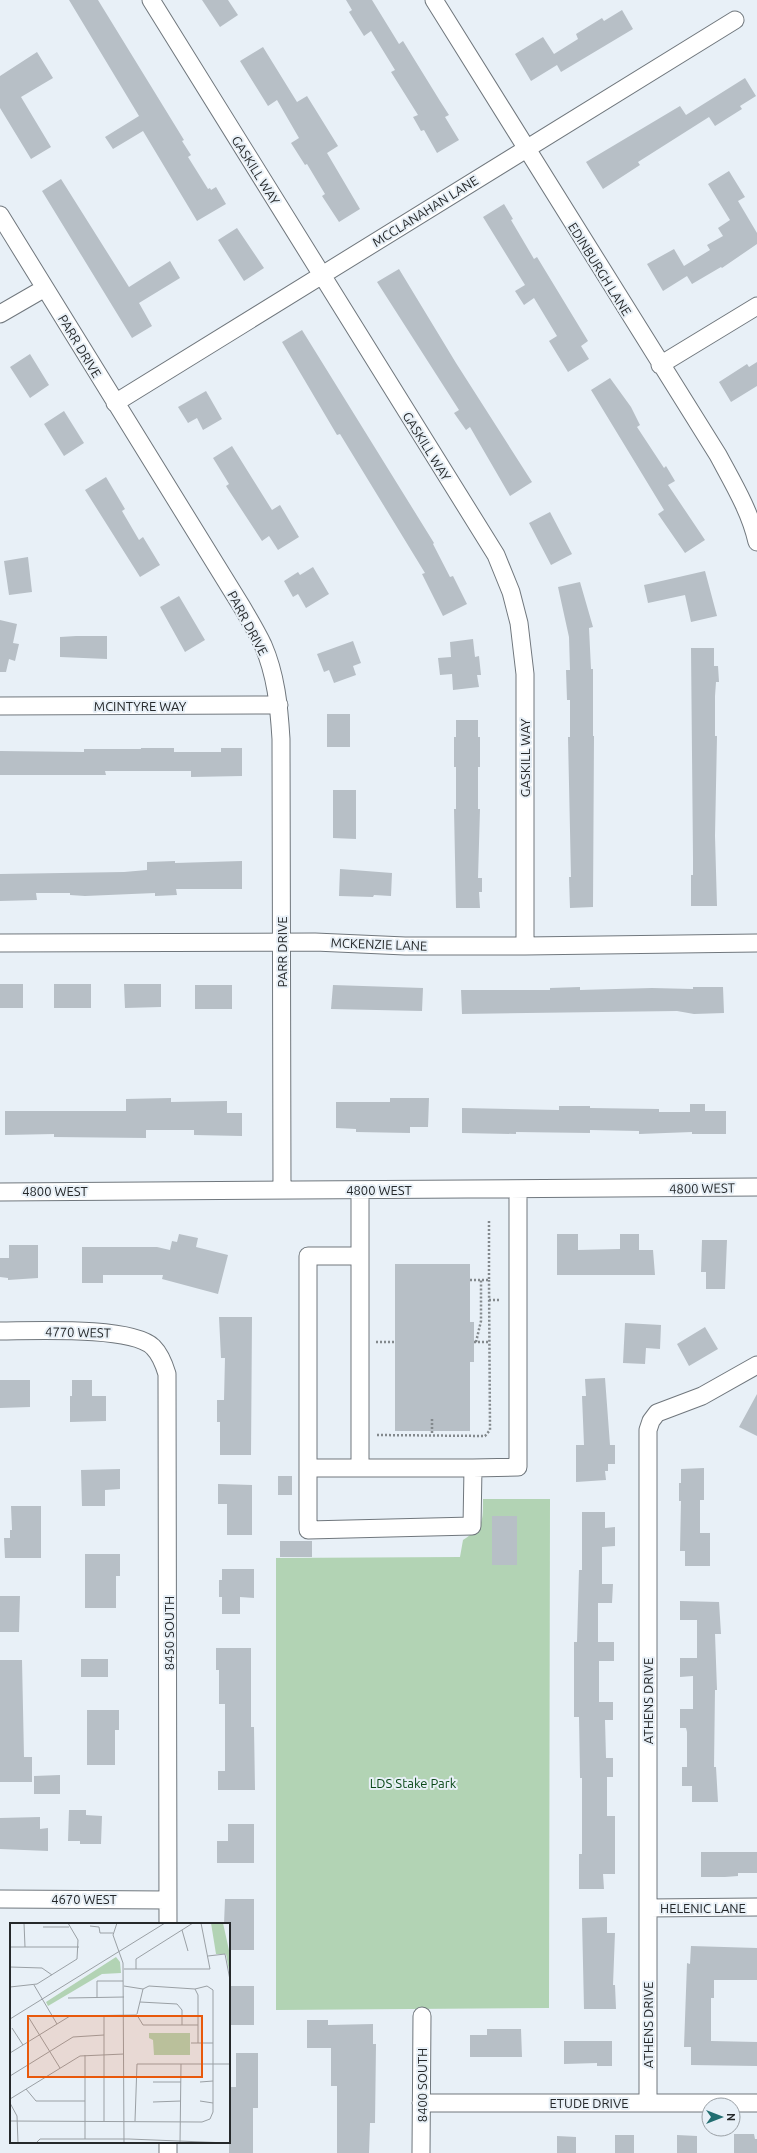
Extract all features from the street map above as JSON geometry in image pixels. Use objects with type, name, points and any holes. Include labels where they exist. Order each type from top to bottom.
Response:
[{"type":"street","name":"GASKILL WAY","points":[[151,0],[496,555],[511,592],[519,623],[525,674],[525,946]]},
{"type":"street","name":"EDINBURGH LANE","points":[[434,0],[660,365],[718,455],[738,492],[754,527],[757,542]]},
{"type":"street","name":"MCCLANAHAN LANE","points":[[115,403],[735,20]]},
{"type":"street","name":"PARR DRIVE","points":[[0,215],[242,607],[262,644],[272,669],[279,705],[282,739],[282,1190]]},
{"type":"street","points":[[0,314],[45,288]]},
{"type":"street","points":[[660,365],[757,306]]},
{"type":"street","name":"MCINTYRE WAY","points":[[0,706],[279,705]]},
{"type":"street","name":"MCKENZIE LANE","points":[[0,943],[282,942],[405,946],[525,946],[757,943]]},
{"type":"street","name":"4800 WEST","points":[[0,1192],[518,1190],[757,1187]]},
{"type":"street","points":[[360,1190],[360,1468]]},
{"type":"street","points":[[308,1468],[518,1467],[518,1190]]},
{"type":"street","points":[[359,1256],[308,1256],[308,1530],[472,1526],[472,1468]]},
{"type":"street","name":"4770 WEST","points":[[0,1331],[116,1333],[137,1337],[153,1347]]},
{"type":"street","name":"8450 SOUTH","points":[[153,1347],[164,1364],[168,1374],[169,1389],[168,1923]]},
{"type":"street","name":"ATHENS DRIVE","points":[[648,2103],[648,1430],[651,1421],[657,1413],[667,1408],[690,1402],[757,1365]]},
{"type":"street","name":"4670 WEST","points":[[0,1899],[168,1900]]},
{"type":"street","name":"HELENIC LANE","points":[[649,1908],[757,1908]]},
{"type":"street","name":"8400 SOUTH","points":[[421,2153],[422,2016]]},
{"type":"street","name":"ETUDE DRIVE","points":[[421,2103],[757,2103]]},
{"type":"path","points":[[375,1435],[485,1436],[490,1430],[488,1220]]},
{"type":"path","points":[[470,1280],[489,1280]]},
{"type":"path","points":[[481,1280],[481,1321],[475,1342],[490,1342]]},
{"type":"path","points":[[489,1300],[507,1300]]},
{"type":"path","points":[[375,1335],[375,1350]]},
{"type":"path","points":[[379,1342],[395,1342]]},
{"type":"path","points":[[432,1419],[432,1435]]},
{"type":"green space","name":"LDS Stake Park","points":[[483,1499],[550,1499],[549,2008],[276,2010],[276,1558],[460,1557],[463,1540],[478,1528],[482,1519]]},
{"type":"building","points":[[69,0],[98,0],[184,140],[182,141],[191,155],[188,157],[208,189],[210,188],[211,190],[216,187],[226,204],[197,221],[143,131],[113,149],[105,137],[139,116]]},
{"type":"building","points":[[202,0],[228,0],[238,15],[220,27]]},
{"type":"building","points":[[346,0],[372,0],[399,44],[403,41],[449,115],[445,117],[459,140],[437,153],[424,130],[421,131],[413,117],[418,115],[391,72],[395,70],[371,31],[364,36],[349,12],[352,10]]},
{"type":"building","points":[[622,10],[633,29],[561,72],[557,65],[531,81],[515,54],[543,37],[554,54],[578,39],[576,34],[602,18],[604,21]]},
{"type":"building","points":[[263,47],[297,102],[307,96],[338,146],[327,153],[360,209],[339,222],[322,196],[325,194],[307,164],[305,165],[291,143],[299,138],[277,100],[268,106],[240,61]]},
{"type":"building","points":[[37,52],[53,78],[21,97],[51,147],[31,159],[0,108],[0,76]]},
{"type":"building","points":[[745,78],[756,96],[740,106],[742,109],[715,126],[709,117],[638,162],[640,165],[603,189],[586,162],[680,106],[686,115]]},
{"type":"building","points":[[729,171],[745,197],[738,201],[757,233],[757,244],[722,268],[721,267],[692,284],[687,276],[663,291],[647,264],[674,249],[684,266],[710,250],[707,245],[723,236],[718,228],[730,220],[708,184]]},
{"type":"building","points":[[61,179],[129,287],[170,261],[180,278],[139,303],[152,326],[132,338],[42,191]]},
{"type":"building","points":[[504,204],[513,219],[511,220],[534,259],[537,257],[588,341],[581,346],[589,359],[568,372],[549,341],[557,336],[534,298],[524,305],[515,291],[525,285],[483,217]]},
{"type":"building","points":[[237,228],[264,268],[244,281],[218,240]]},
{"type":"building","points":[[399,269],[456,363],[532,482],[510,496],[470,427],[466,430],[454,413],[459,410],[377,282]]},
{"type":"building","points":[[302,330],[434,543],[433,544],[450,577],[453,576],[467,604],[443,616],[422,574],[425,573],[340,434],[337,435],[282,342]]},
{"type":"building","points":[[30,354],[49,385],[30,398],[10,367]]},
{"type":"building","points":[[757,362],[757,386],[731,402],[719,382],[747,364],[749,367]]},
{"type":"building","points":[[610,378],[631,407],[640,425],[637,427],[664,468],[666,466],[675,481],[668,485],[705,540],[685,553],[658,514],[664,510],[591,390]]},
{"type":"building","points":[[206,391],[222,419],[203,430],[197,418],[188,423],[178,407]]},
{"type":"building","points":[[64,411],[84,443],[64,456],[44,424]]},
{"type":"building","points":[[232,446],[272,510],[280,505],[299,537],[278,550],[269,536],[262,541],[226,486],[229,484],[213,458]]},
{"type":"building","points":[[106,477],[125,509],[122,511],[139,540],[143,537],[160,565],[140,577],[85,490]]},
{"type":"building","points":[[550,512],[572,554],[551,565],[529,523]]},
{"type":"building","points":[[28,557],[32,592],[9,595],[4,561]]},
{"type":"building","points":[[313,567],[329,594],[306,608],[298,594],[293,597],[284,581],[298,572],[300,575]]},
{"type":"building","points":[[705,571],[717,616],[691,622],[685,595],[648,603],[644,585]]},
{"type":"building","points":[[580,582],[593,627],[589,628],[591,669],[593,669],[594,736],[593,907],[570,908],[569,877],[571,877],[568,737],[570,737],[570,700],[567,700],[566,670],[570,670],[569,637],[558,587]]},
{"type":"building","points":[[179,596],[205,640],[185,652],[160,607]]},
{"type":"building","points":[[0,620],[17,624],[13,643],[19,644],[15,661],[9,659],[6,672],[0,672]]},
{"type":"building","points":[[107,636],[107,659],[60,657],[60,637]]},
{"type":"building","points":[[473,639],[475,657],[479,656],[481,675],[477,675],[479,687],[453,690],[452,674],[440,675],[438,658],[451,657],[450,642]]},
{"type":"building","points":[[353,641],[361,663],[353,666],[356,675],[334,683],[329,670],[324,672],[317,654]]},
{"type":"building","points":[[691,648],[714,648],[714,666],[718,666],[719,682],[716,682],[715,696],[715,736],[717,736],[715,836],[717,906],[691,906],[691,875],[693,875],[693,859]]},
{"type":"building","points":[[327,714],[350,714],[350,747],[327,747]]},
{"type":"building","points":[[456,720],[478,720],[478,737],[480,737],[480,767],[478,767],[478,809],[480,809],[478,878],[482,878],[482,892],[479,892],[480,908],[456,908],[454,809],[456,809],[456,767],[454,767],[454,737],[456,737]]},
{"type":"building","points":[[174,748],[174,752],[221,752],[221,748],[242,748],[242,776],[191,777],[191,771],[105,771],[106,775],[0,775],[0,751],[84,752],[84,749]]},
{"type":"building","points":[[333,790],[356,790],[356,839],[333,838]]},
{"type":"building","points":[[175,861],[175,863],[242,861],[242,889],[176,889],[177,895],[155,896],[155,893],[85,896],[70,895],[70,893],[36,893],[37,900],[0,901],[0,874],[124,872],[147,870],[147,862]]},
{"type":"building","points":[[340,869],[392,873],[391,896],[339,896]]},
{"type":"building","points":[[0,984],[23,984],[23,1008],[0,1008]]},
{"type":"building","points":[[54,984],[91,984],[91,1008],[54,1008]]},
{"type":"building","points":[[124,984],[161,984],[161,1007],[125,1008]]},
{"type":"building","points":[[195,985],[232,985],[232,1009],[195,1009]]},
{"type":"building","points":[[333,985],[423,988],[422,1011],[331,1009]]},
{"type":"building","points":[[580,987],[580,990],[652,988],[693,989],[693,987],[723,987],[724,1013],[694,1014],[677,1011],[462,1014],[461,990],[550,990],[550,988]]},
{"type":"building","points":[[171,1098],[171,1102],[227,1101],[227,1113],[242,1113],[242,1136],[194,1135],[194,1130],[146,1130],[146,1138],[54,1137],[54,1134],[5,1135],[5,1111],[126,1111],[126,1099]]},
{"type":"building","points":[[390,1098],[429,1098],[428,1127],[410,1127],[410,1133],[356,1132],[356,1129],[336,1128],[336,1102],[390,1102]]},
{"type":"building","points":[[690,1104],[705,1104],[705,1111],[726,1111],[726,1134],[692,1134],[692,1132],[639,1134],[639,1131],[590,1130],[590,1133],[462,1133],[462,1108],[559,1110],[559,1106],[590,1106],[590,1108],[659,1109],[659,1112],[690,1112]]},
{"type":"building","points":[[179,1234],[198,1238],[196,1247],[228,1255],[218,1294],[162,1279],[163,1275],[103,1275],[103,1283],[82,1283],[82,1247],[157,1247],[170,1250],[172,1241],[177,1242]]},
{"type":"building","points":[[557,1234],[578,1234],[578,1250],[620,1249],[620,1234],[639,1234],[639,1250],[653,1250],[655,1275],[557,1275]]},
{"type":"building","points":[[702,1240],[727,1240],[725,1289],[706,1289],[706,1272],[701,1272]]},
{"type":"building","points":[[9,1245],[38,1245],[38,1278],[8,1280],[8,1278],[0,1277],[0,1258],[9,1258]]},
{"type":"building","points":[[395,1264],[470,1264],[470,1322],[474,1322],[474,1362],[470,1362],[470,1431],[395,1431]]},
{"type":"building","points":[[219,1317],[252,1317],[251,1455],[220,1455],[220,1422],[217,1422],[217,1400],[224,1400],[225,1358],[221,1358]]},
{"type":"building","points":[[625,1323],[661,1325],[660,1349],[646,1348],[645,1364],[623,1363]]},
{"type":"building","points":[[705,1327],[718,1349],[689,1366],[677,1344]]},
{"type":"building","points":[[605,1378],[610,1445],[615,1445],[615,1464],[608,1464],[608,1471],[605,1471],[606,1480],[576,1482],[576,1445],[584,1445],[582,1396],[586,1396],[585,1379]]},
{"type":"building","points":[[0,1380],[30,1380],[30,1407],[0,1408]]},
{"type":"building","points":[[72,1380],[92,1380],[92,1396],[106,1396],[106,1421],[70,1422],[70,1396],[72,1396]]},
{"type":"building","points":[[757,1394],[757,1436],[739,1427]]},
{"type":"building","points":[[704,1468],[704,1500],[700,1500],[700,1533],[710,1533],[710,1566],[685,1566],[685,1551],[680,1551],[681,1501],[679,1501],[679,1483],[681,1483],[681,1469]]},
{"type":"building","points":[[120,1469],[120,1489],[105,1490],[105,1506],[82,1506],[81,1470]]},
{"type":"building","points":[[278,1476],[292,1476],[292,1495],[278,1495]]},
{"type":"building","points":[[218,1484],[252,1485],[252,1535],[227,1535],[227,1504],[218,1504]]},
{"type":"building","points":[[11,1506],[41,1506],[41,1558],[5,1558],[4,1538],[10,1538],[10,1530],[12,1530]]},
{"type":"building","points":[[582,1512],[605,1512],[605,1528],[615,1527],[615,1546],[602,1547],[602,1584],[613,1584],[612,1603],[598,1603],[598,1642],[614,1642],[614,1661],[599,1661],[599,1702],[613,1702],[613,1720],[605,1720],[606,1758],[613,1758],[613,1777],[607,1777],[607,1816],[615,1816],[615,1874],[603,1874],[604,1889],[579,1889],[579,1854],[582,1854],[582,1778],[580,1778],[579,1717],[574,1717],[574,1642],[577,1642],[579,1570],[582,1570]]},
{"type":"building","points":[[492,1516],[517,1516],[517,1565],[492,1565]]},
{"type":"building","points":[[280,1541],[312,1541],[312,1557],[280,1557]]},
{"type":"building","points":[[85,1554],[120,1554],[120,1576],[116,1576],[116,1608],[85,1608]]},
{"type":"building","points":[[222,1569],[254,1569],[254,1598],[240,1597],[240,1614],[222,1614],[222,1597],[219,1597],[219,1580],[222,1580]]},
{"type":"building","points":[[0,1596],[20,1596],[19,1632],[0,1632]]},
{"type":"building","points":[[680,1601],[719,1602],[721,1634],[715,1634],[717,1690],[715,1690],[714,1767],[716,1767],[718,1802],[692,1802],[692,1786],[682,1786],[682,1767],[687,1767],[687,1732],[686,1728],[680,1728],[680,1709],[693,1709],[693,1676],[680,1677],[680,1658],[697,1658],[697,1620],[680,1620]]},
{"type":"building","points":[[216,1648],[251,1648],[251,1727],[254,1727],[255,1790],[218,1790],[218,1771],[225,1771],[225,1704],[219,1704],[219,1670],[216,1670]]},
{"type":"building","points":[[81,1659],[108,1659],[108,1677],[81,1677]]},
{"type":"building","points":[[0,1660],[22,1660],[24,1757],[32,1757],[32,1782],[0,1782]]},
{"type":"building","points":[[87,1710],[119,1710],[119,1730],[115,1730],[115,1765],[87,1765]]},
{"type":"building","points":[[60,1775],[60,1794],[34,1794],[34,1776]]},
{"type":"building","points":[[69,1810],[86,1810],[86,1815],[102,1816],[101,1844],[80,1844],[80,1841],[68,1841]]},
{"type":"building","points":[[40,1817],[40,1829],[48,1828],[48,1851],[0,1849],[0,1818]]},
{"type":"building","points":[[228,1824],[254,1824],[254,1863],[217,1863],[217,1841],[228,1841]]},
{"type":"building","points":[[701,1852],[757,1852],[757,1873],[738,1873],[738,1876],[725,1877],[701,1877]]},
{"type":"building","points":[[225,1899],[254,1899],[254,1950],[230,1950],[230,1923],[224,1923]]},
{"type":"building","points":[[607,1917],[607,1933],[615,1933],[613,1985],[615,1985],[616,2009],[584,2009],[582,1918]]},
{"type":"building","points":[[691,1946],[757,1948],[757,1980],[714,1980],[714,1998],[711,1998],[711,2041],[757,2042],[757,2066],[691,2065],[691,2047],[684,2047],[687,1963],[690,1964]]},
{"type":"building","points":[[230,1986],[254,1986],[254,2025],[230,2025]]},
{"type":"building","points":[[307,2020],[328,2020],[328,2025],[373,2024],[373,2044],[376,2044],[375,2123],[370,2123],[369,2153],[337,2153],[337,2086],[331,2086],[331,2048],[307,2048]]},
{"type":"building","points":[[487,2029],[521,2029],[522,2057],[470,2057],[470,2035],[487,2035]]},
{"type":"building","points":[[564,2041],[612,2041],[612,2066],[597,2066],[597,2063],[564,2064]]},
{"type":"building","points":[[236,2053],[258,2053],[258,2108],[253,2108],[253,2153],[229,2153],[230,2087],[236,2087]]},
{"type":"building","points":[[741,2134],[754,2134],[755,2139],[757,2139],[757,2153],[734,2153],[734,2137],[741,2137]]},
{"type":"building","points":[[615,2135],[634,2135],[634,2153],[615,2153]]},
{"type":"building","points":[[677,2135],[697,2136],[697,2153],[677,2153]]},
{"type":"building","points":[[557,2136],[576,2137],[576,2153],[557,2153]]}]
